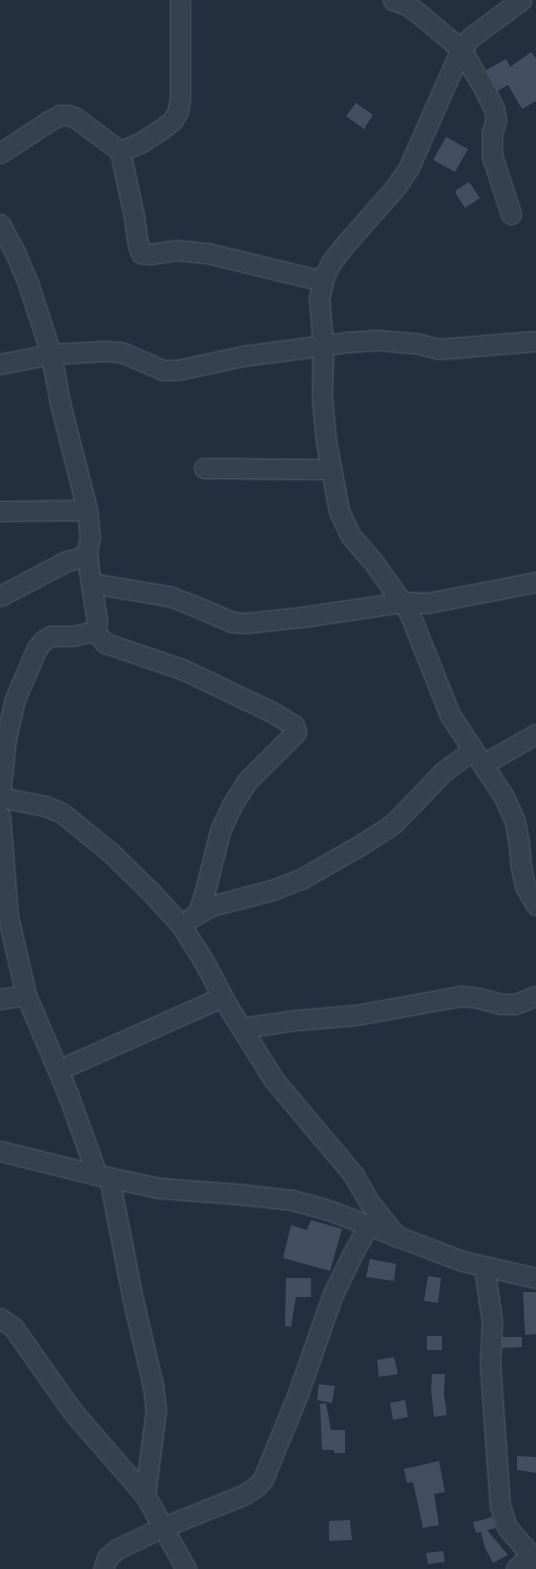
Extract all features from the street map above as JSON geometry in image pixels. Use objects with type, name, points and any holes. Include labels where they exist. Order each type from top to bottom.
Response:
[{"type":"street","points":[[120,151],[140,143],[163,128],[172,121],[178,111],[180,0]]},
{"type":"street","points":[[393,0],[407,5],[418,12],[461,49],[494,109],[496,120],[492,132],[492,156],[511,214]]},
{"type":"street","points":[[521,0],[471,38],[461,49],[408,169],[394,189],[336,256],[323,281],[320,298],[324,345],[322,398],[330,469],[339,511],[350,535],[372,560],[403,602],[412,619],[433,676],[450,715],[504,797],[515,822],[519,845],[520,867],[525,886],[536,905]]},
{"type":"street","points":[[0,152],[60,115],[68,115],[76,118],[120,151],[134,217],[138,245],[141,253],[151,254],[176,250],[207,253],[323,281]]},
{"type":"street","points":[[0,224],[14,250],[28,283],[51,354],[60,403],[87,510],[90,537],[88,556],[96,621],[95,631],[105,643],[182,668],[272,712],[294,725],[296,728],[296,732],[247,781],[233,803],[220,831],[206,891],[198,913]]},
{"type":"street","points":[[0,364],[51,354],[105,351],[121,352],[163,370],[178,370],[242,356],[324,345],[377,340],[415,344],[439,349],[536,341]]},
{"type":"street","points":[[204,468],[330,469]]},
{"type":"street","points":[[0,511],[87,510]]},
{"type":"street","points":[[0,596],[67,561],[88,556]]},
{"type":"street","points":[[91,583],[169,596],[232,622],[246,623],[309,616],[403,602],[427,603],[536,582]]},
{"type":"street","points":[[95,631],[72,636],[51,636],[44,640],[37,648],[16,699],[6,738],[0,796],[45,806],[62,813],[110,852],[151,892],[181,925],[222,997],[274,1080],[352,1174],[369,1202],[397,1238]]},
{"type":"street","points":[[181,925],[211,906],[272,890],[301,879],[344,855],[393,824],[444,771],[536,734]]},
{"type":"street","points":[[0,816],[8,917],[26,995],[58,1070],[90,1152],[103,1176],[153,1386],[156,1410],[145,1495]]},
{"type":"street","points":[[0,999],[26,995]]},
{"type":"street","points":[[241,1028],[297,1020],[356,1015],[461,996],[479,998],[501,1004],[515,1004],[536,996]]},
{"type":"street","points":[[58,1070],[222,997]]},
{"type":"street","points":[[0,1151],[76,1170],[160,1188],[292,1200],[326,1209],[397,1238],[484,1267],[536,1278]]},
{"type":"street","points":[[76,1170],[90,1152]]},
{"type":"street","points":[[104,1569],[107,1558],[117,1549],[163,1527],[243,1496],[256,1487],[263,1479],[297,1396],[333,1294],[368,1226]]},
{"type":"street","points":[[484,1267],[492,1321],[490,1364],[500,1506],[507,1527],[533,1558],[516,1569]]},
{"type":"street","points":[[0,1318],[13,1327],[73,1412],[145,1495],[186,1569]]},
{"type":"building","points":[[531,52],[536,58],[536,101],[522,109],[508,85],[497,91],[486,70],[506,59],[510,67]]},
{"type":"building","points":[[356,103],[373,115],[364,129],[346,116]]},
{"type":"building","points":[[446,137],[468,149],[455,172],[433,160]]},
{"type":"building","points":[[469,182],[480,198],[465,208],[456,194],[456,190]]},
{"type":"building","points":[[311,1220],[342,1229],[330,1271],[283,1258],[291,1225],[307,1230]]},
{"type":"building","points":[[370,1259],[396,1264],[394,1281],[366,1277]]},
{"type":"building","points":[[428,1276],[441,1278],[438,1303],[424,1301]]},
{"type":"building","points":[[286,1278],[311,1278],[311,1297],[296,1297],[291,1327],[285,1326]]},
{"type":"building","points":[[523,1292],[536,1292],[536,1334],[525,1335]]},
{"type":"building","points":[[427,1336],[442,1336],[442,1350],[427,1350]]},
{"type":"building","points":[[502,1337],[522,1337],[522,1347],[502,1348]]},
{"type":"building","points":[[394,1357],[398,1374],[379,1377],[377,1360]]},
{"type":"building","points":[[432,1374],[445,1374],[444,1394],[447,1415],[434,1417],[431,1390]]},
{"type":"building","points":[[319,1384],[335,1386],[332,1403],[317,1400]]},
{"type":"building","points":[[405,1400],[408,1417],[393,1420],[390,1403]]},
{"type":"building","points":[[326,1403],[331,1430],[345,1430],[345,1453],[334,1453],[334,1450],[322,1450],[320,1404]]},
{"type":"building","points":[[517,1456],[536,1457],[536,1473],[517,1470]]},
{"type":"building","points":[[439,1461],[445,1492],[434,1494],[439,1525],[423,1528],[413,1482],[407,1483],[404,1469]]},
{"type":"building","points":[[492,1517],[496,1528],[487,1530],[508,1555],[493,1563],[485,1548],[481,1532],[476,1533],[473,1522],[478,1521],[477,1519],[479,1521]]},
{"type":"building","points":[[350,1520],[352,1540],[329,1541],[329,1521]]},
{"type":"building","points":[[443,1551],[445,1562],[428,1564],[426,1553]]}]
